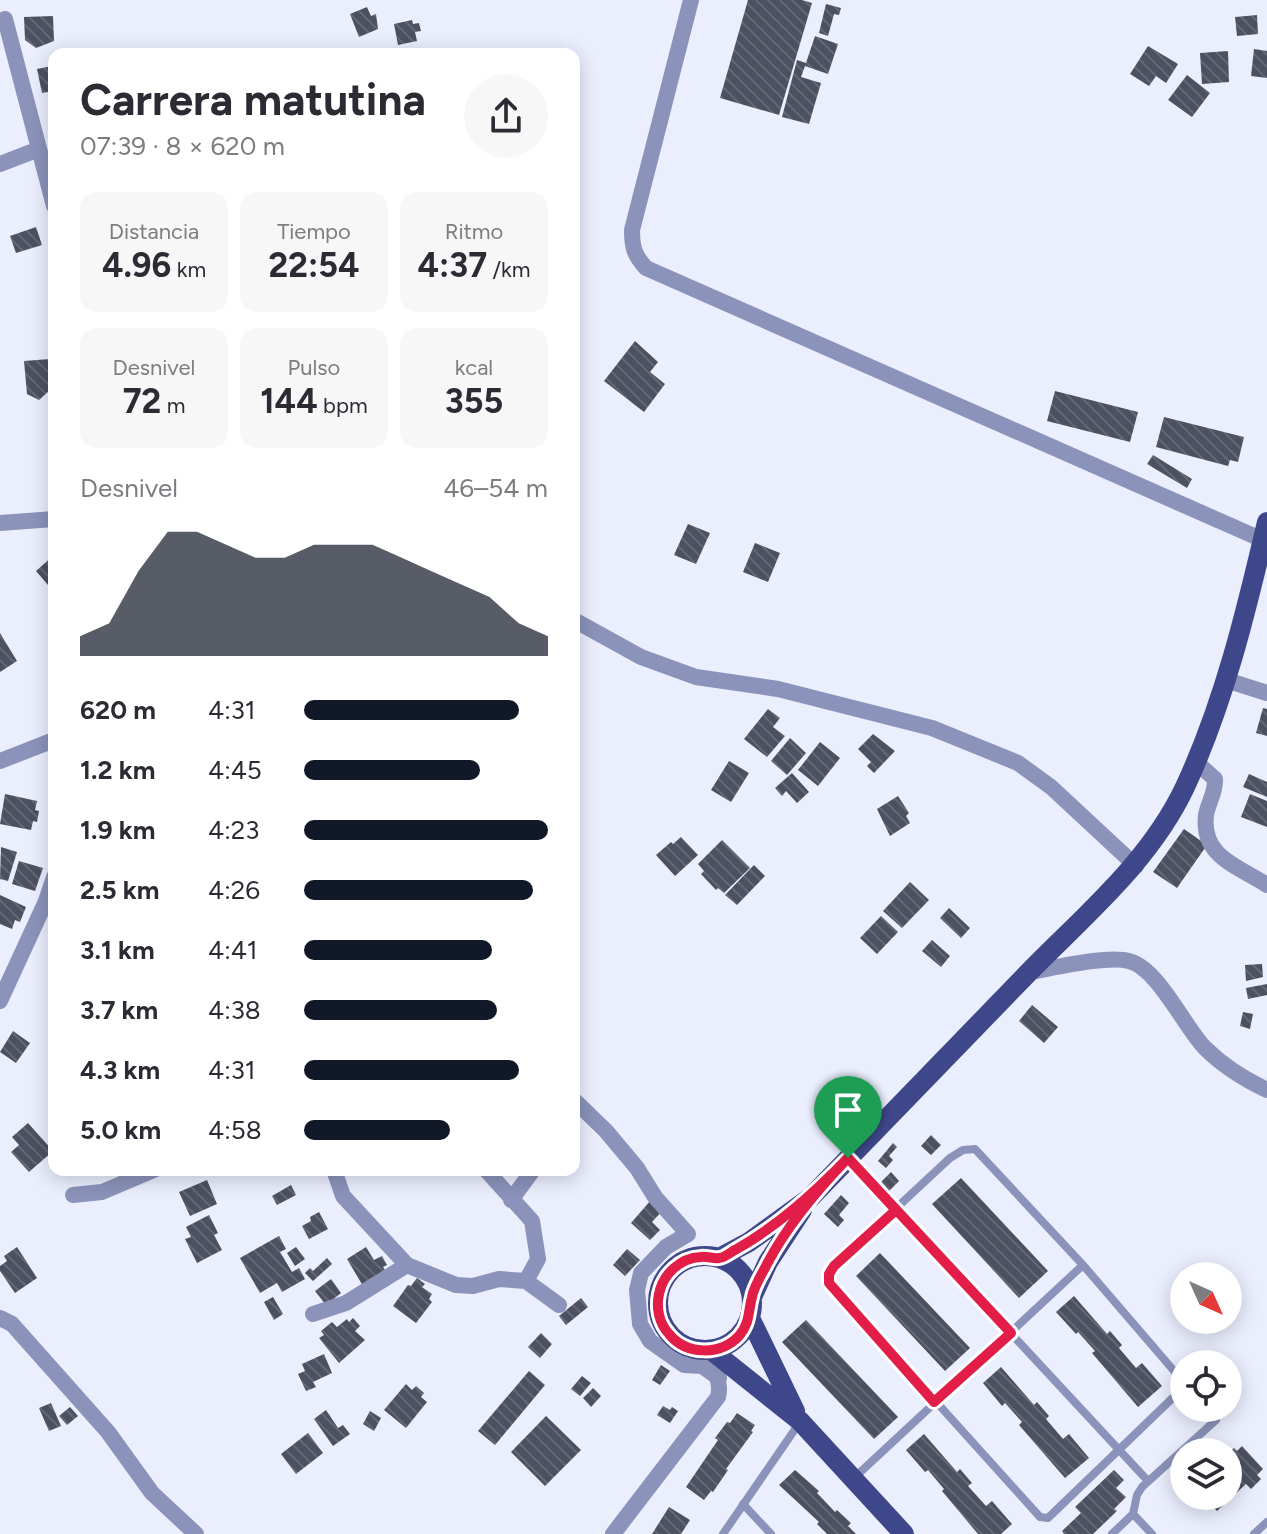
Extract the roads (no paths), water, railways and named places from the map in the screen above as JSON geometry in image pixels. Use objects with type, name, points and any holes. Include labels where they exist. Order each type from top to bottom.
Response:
[{"type":"main road","points":[[706,1350],[731,1343],[739,1336],[768,1262],[811,1197],[1136,866],[1184,789],[1195,761],[1226,680],[1265,531]]},
{"type":"main road","points":[[719,1258],[762,1233],[811,1197]]},
{"type":"main road","points":[[800,1421],[751,1307],[744,1277],[719,1258],[698,1257],[679,1264],[664,1280],[658,1300],[660,1320],[665,1330],[680,1344],[706,1350],[800,1421],[904,1534]]},
{"type":"street","points":[[691,0],[632,230],[635,256],[646,268],[1265,531]]},
{"type":"street","points":[[5,19],[48,183]]},
{"type":"street","points":[[0,164],[39,149]]},
{"type":"street","points":[[0,523],[48,519]]},
{"type":"street","points":[[580,623],[641,657],[696,677],[778,689],[932,728],[1018,763],[1051,787],[1136,866]]},
{"type":"street","points":[[1226,680],[1267,693]]},
{"type":"street","points":[[0,761],[48,742]]},
{"type":"street","points":[[1195,761],[1215,779],[1205,830],[1210,846],[1219,856],[1267,885]]},
{"type":"street","points":[[0,1001],[48,895]]},
{"type":"street","points":[[1030,972],[1109,960],[1137,963],[1172,1000],[1205,1048],[1267,1090]]},
{"type":"street","points":[[580,1110],[606,1131],[637,1168],[655,1197],[688,1234],[666,1247],[641,1273],[637,1290],[640,1324],[650,1341],[684,1365],[702,1366],[719,1378]]},
{"type":"street","points":[[73,1195],[102,1192],[140,1176]]},
{"type":"street","points":[[336,1176],[343,1196],[407,1265],[456,1285],[473,1286],[499,1279],[526,1281],[559,1305]]},
{"type":"street","points":[[491,1176],[532,1221],[538,1259],[526,1281]]},
{"type":"street","points":[[511,1200],[529,1176]]},
{"type":"street","points":[[313,1314],[346,1303],[407,1265]]},
{"type":"street","points":[[0,1318],[12,1324],[108,1432],[152,1493],[196,1534]]},
{"type":"street","points":[[613,1534],[718,1397],[721,1387],[719,1378],[706,1350]]},
{"type":"lane","points":[[975,1149],[1083,1265],[1181,1379],[1183,1388],[1053,1515],[1043,1519],[829,1283],[829,1274],[950,1158],[963,1150],[975,1149]]},
{"type":"lane","points":[[848,1158],[1148,1481]]},
{"type":"lane","points":[[854,1479],[1083,1265]]},
{"type":"lane","points":[[723,1534],[800,1421]]},
{"type":"lane","points":[[1112,1534],[1133,1514],[1137,1495],[1148,1481],[1214,1422]]},
{"type":"lane","points":[[743,1504],[771,1534]]},
{"type":"lane","points":[[1133,1514],[1152,1534]]},
{"type":"lane","points":[[1254,1534],[1267,1522]]}]
